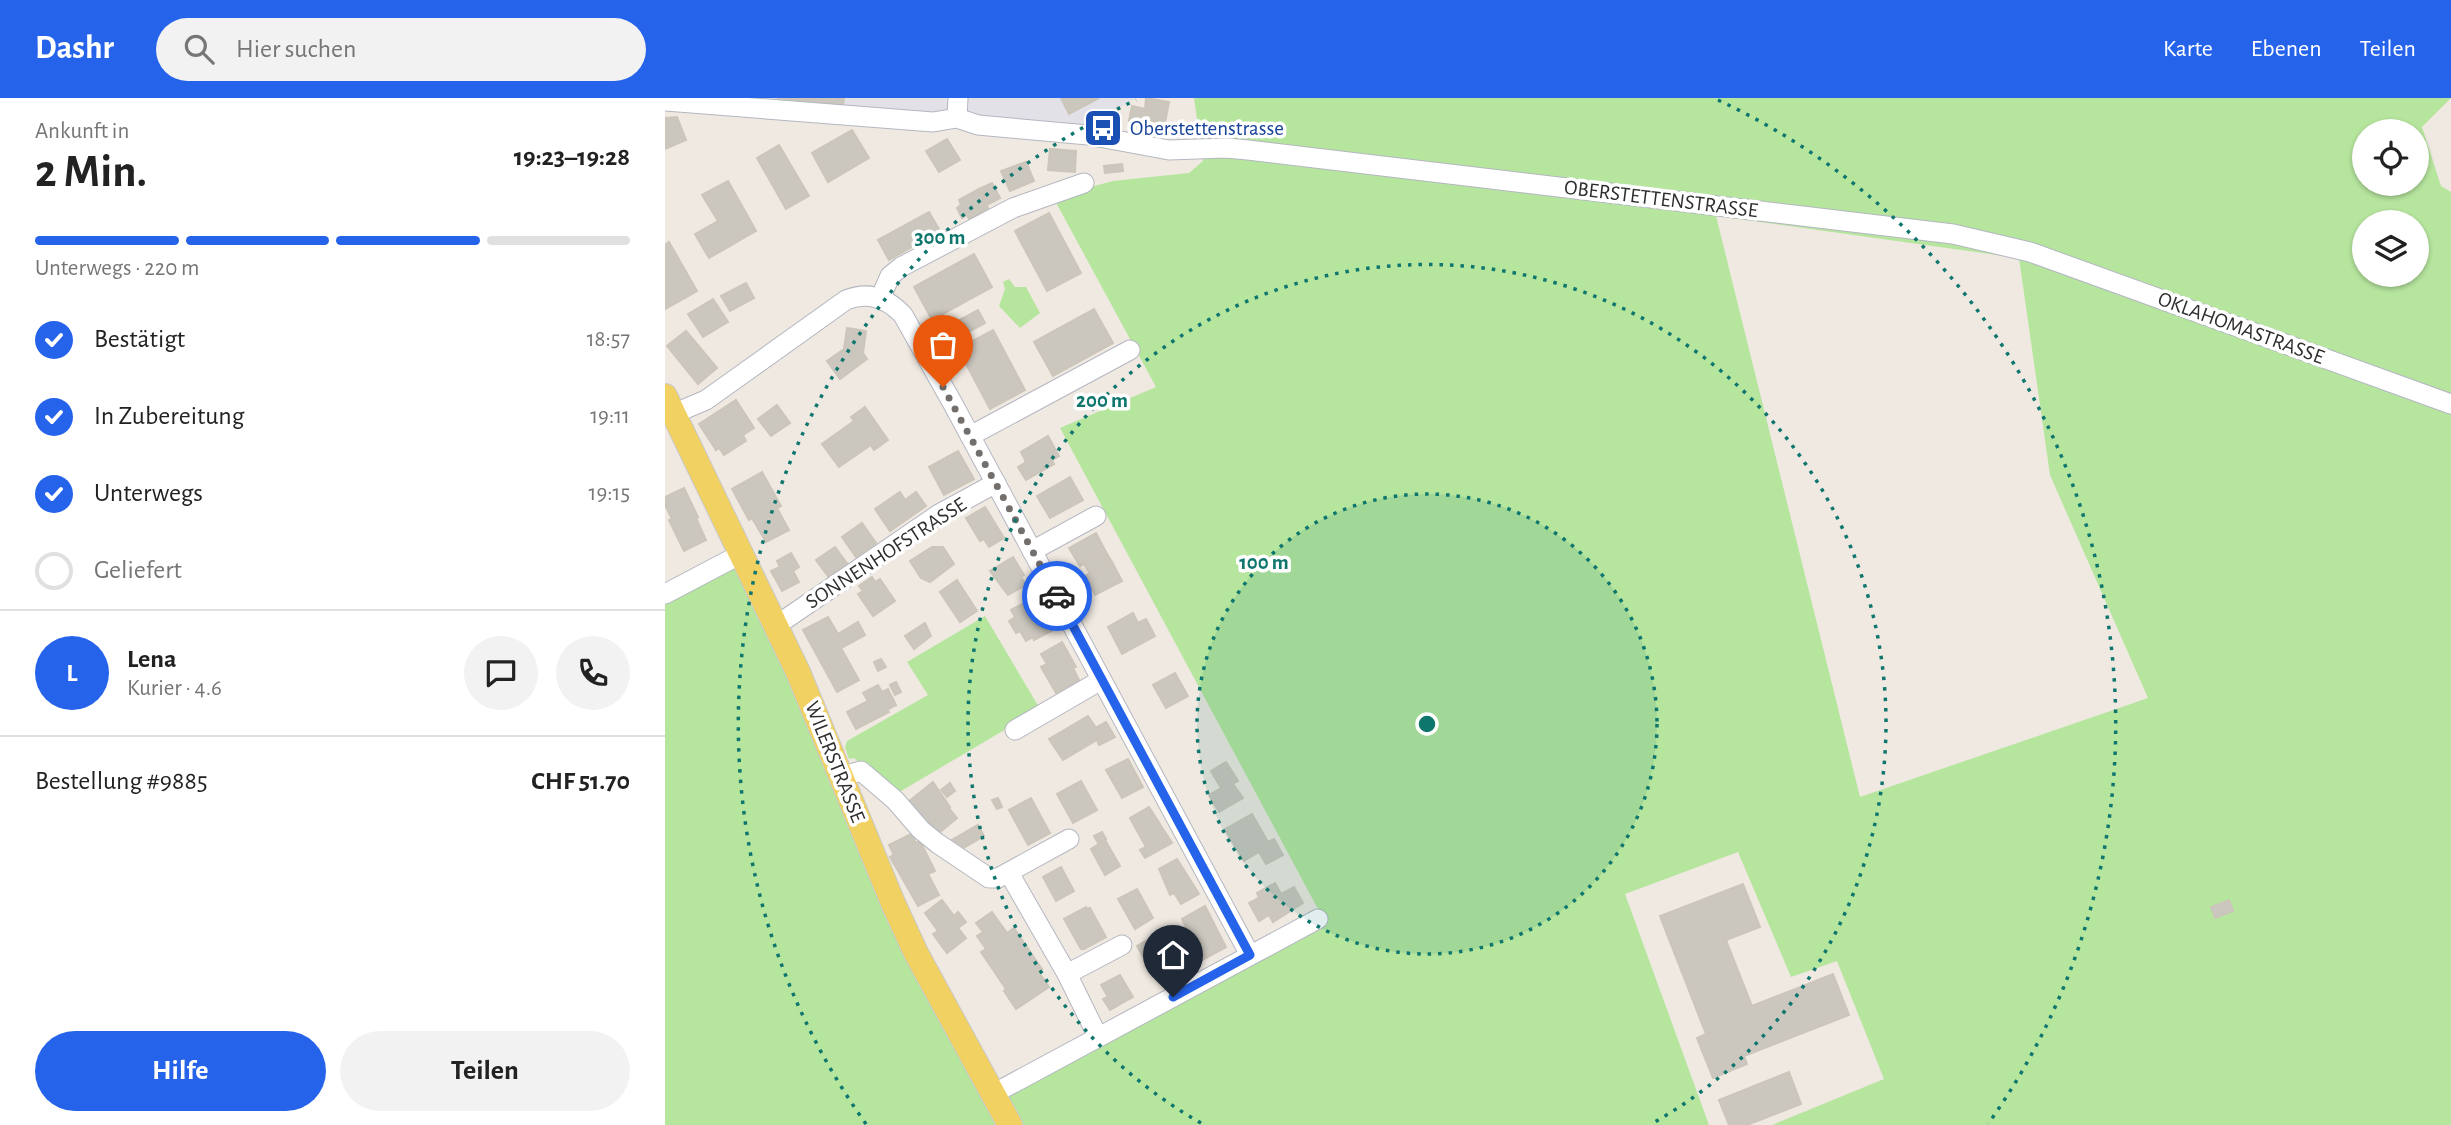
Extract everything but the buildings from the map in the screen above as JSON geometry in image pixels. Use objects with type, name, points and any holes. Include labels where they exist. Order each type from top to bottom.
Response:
[{"type":"main road","name":"WILERSTRASSE","points":[[669,405],[777,625],[916,953],[1010,1125]]},
{"type":"street","name":"OBERSTETTENSTRASSE","points":[[665,101],[933,122],[957,108],[978,125],[1088,135],[1160,149],[1248,150],[1954,234],[2030,252]]},
{"type":"street","points":[[880,299],[890,276],[901,267],[1013,208],[1084,183]]},
{"type":"street","name":"OKLAHOMASTRASSE","points":[[2030,252],[2451,404]]},
{"type":"street","points":[[669,405],[706,400],[839,304],[864,295],[896,307],[903,315],[996,483],[1250,955]]},
{"type":"street","points":[[970,436],[1130,350]]},
{"type":"street","name":"SONNENHOFSTRASSE","points":[[777,625],[939,514],[996,483]]},
{"type":"street","points":[[1032,551],[1096,516]]},
{"type":"street","points":[[665,594],[741,554]]},
{"type":"street","points":[[1016,730],[1101,680]]},
{"type":"street","points":[[842,776],[861,771],[895,800],[921,830],[989,878],[998,878],[1009,873],[1069,839]]},
{"type":"street","points":[[1009,873],[1067,974],[1098,1038]]},
{"type":"street","points":[[993,1094],[1318,919]]},
{"type":"street","points":[[1067,974],[1122,945]]},
{"type":"shaded area","points":[[757,98],[1137,98],[1083,126]]},
{"type":"green space","points":[[1194,98],[2451,98],[2429,120],[2352,119],[2352,196],[2429,196],[2429,149],[2441,186],[2451,192],[2451,1125],[1772,1125],[1884,1079],[1837,961],[1791,977],[1738,852],[1625,894],[1709,1125],[665,1125],[665,599],[730,565],[738,569],[989,1106],[1326,924],[1060,428],[1156,387],[1053,197],[1113,181],[1189,173],[1203,161]],"holes":[[[1716,216],[2019,258],[2050,475],[2148,698],[1860,797]]]},
{"type":"green space","points":[[1009,279],[1015,287],[1026,287],[1040,313],[1020,328],[999,306],[1005,289],[1003,282]]},
{"type":"green space","points":[[985,616],[1040,709],[896,794],[854,758],[849,759],[845,747],[847,741],[928,695],[907,662]]},
{"type":"way so far","points":[[943,387],[1057,596]]},
{"type":"place","name":"Oberstettenstrasse","points":[[1103,128]]},
{"type":"route","points":[[1057,596],[1250,955],[1173,997]]}]
